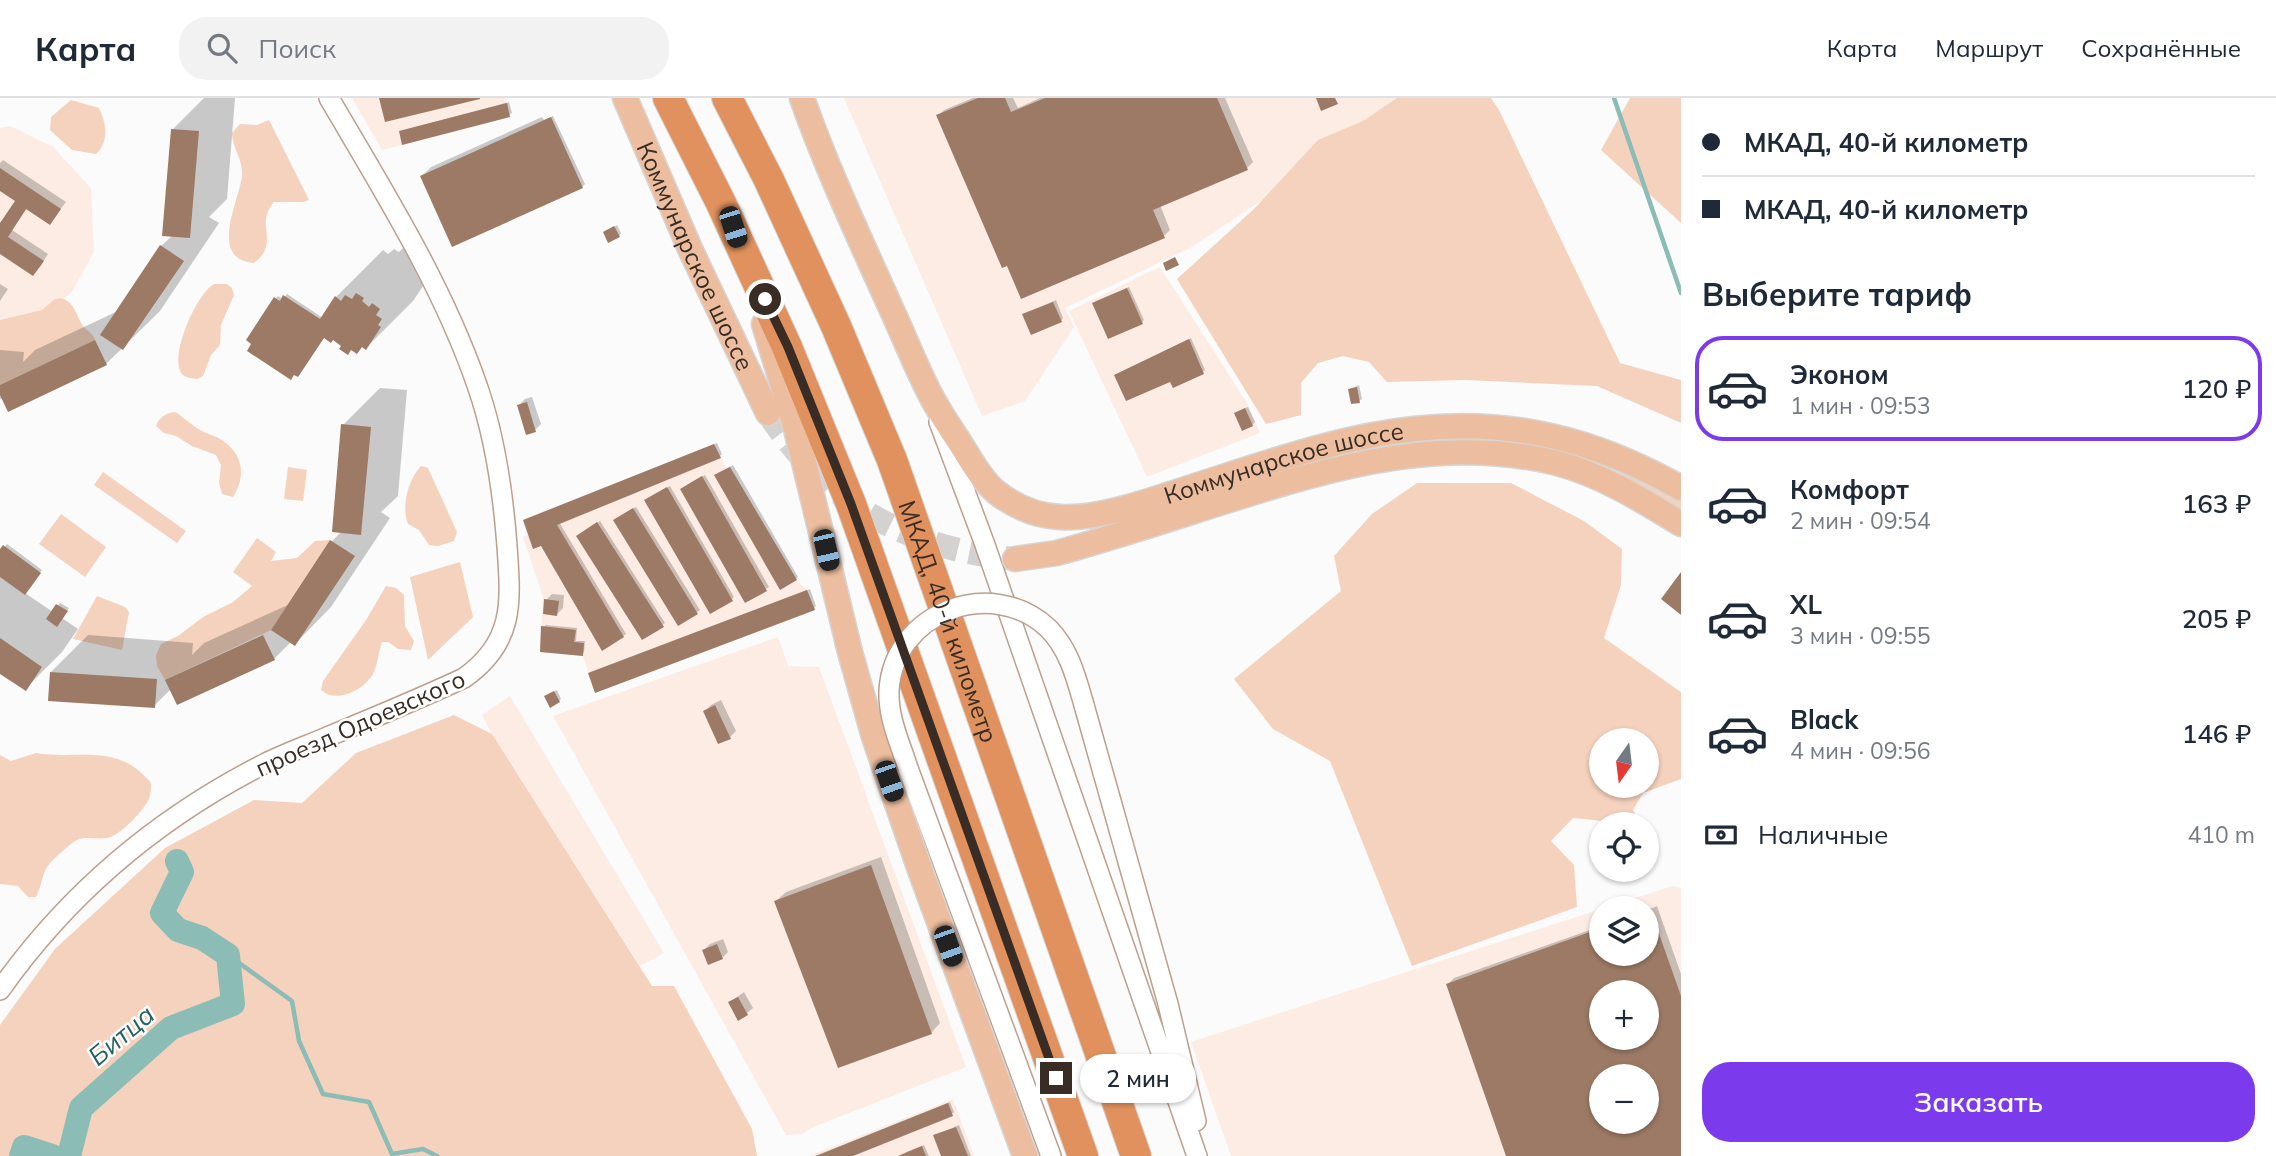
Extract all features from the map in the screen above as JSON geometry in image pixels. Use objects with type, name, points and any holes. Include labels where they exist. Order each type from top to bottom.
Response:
[{"type":"highway","name":"МКАД, 40-й километр","points":[[667,98],[733,227],[788,347],[851,504],[1083,1156]]},
{"type":"highway","name":"МКАД, 40-й километр","points":[[727,98],[769,180],[836,326],[892,460],[1136,1156]]},
{"type":"main road","name":"Коммунарское шоссе","points":[[625,98],[686,240],[768,414]]},
{"type":"main road","name":"Коммунарское шоссе","points":[[802,98],[821,152],[931,397],[976,468],[994,490],[1012,503],[1034,512],[1060,517],[1084,517],[1323,445],[1366,436],[1456,426],[1522,429],[1567,439],[1610,452],[1681,488]]},
{"type":"main road","points":[[733,227],[796,429],[850,652],[874,737],[1025,1156]]},
{"type":"main road","name":"Коммунарское шоссе","points":[[1015,559],[1057,554],[1329,469],[1419,453],[1488,452],[1559,464],[1637,497],[1681,524]]},
{"type":"street","name":"проезд Одоевского","points":[[0,990],[27,952],[71,905],[124,854],[165,823],[264,764],[464,678],[482,665],[496,647],[504,629],[510,585],[504,502],[477,383],[422,264],[378,181],[329,98]]},
{"type":"street","points":[[931,397],[985,542],[1197,1156]]},
{"type":"street","points":[[1051,1156],[893,723],[889,690],[892,674],[905,644],[915,631],[934,616],[957,606],[973,603],[1005,605],[1035,618],[1059,641],[1068,655],[1168,1004],[1204,1156]]},
{"type":"shaded area","points":[[352,98],[505,98],[510,117],[382,150]]},
{"type":"shaded area","points":[[844,98],[1414,98],[1192,247],[1065,308],[1074,327],[1025,401],[982,416]]},
{"type":"shaded area","points":[[1397,98],[1491,98],[1620,363],[1681,380],[1681,423],[1597,386],[1466,380],[1387,382],[1369,362],[1343,356],[1318,363],[1301,383],[1301,415],[1266,424],[1177,279],[1254,209],[1318,140],[1363,121]]},
{"type":"shaded area","points":[[1630,98],[1681,98],[1681,223],[1601,150]]},
{"type":"shaded area","points":[[71,100],[99,108],[105,138],[96,154],[72,150],[50,130],[51,117]]},
{"type":"shaded area","points":[[269,120],[309,200],[274,202],[266,218],[266,248],[254,263],[240,259],[232,251],[229,240],[242,175],[232,133],[240,124],[257,125]]},
{"type":"shaded area","points":[[10,126],[53,147],[91,188],[94,252],[72,292],[21,334],[0,333],[0,128]]},
{"type":"shaded area","points":[[1160,267],[1247,403],[1260,433],[1147,477],[1069,311]]},
{"type":"shaded area","points":[[214,284],[227,284],[234,295],[221,325],[220,345],[211,355],[203,376],[197,379],[189,378],[182,374],[179,366],[181,340],[200,299]]},
{"type":"shaded area","points":[[61,298],[72,306],[95,340],[0,385],[0,320],[42,310],[55,299]]},
{"type":"shaded area","points":[[175,412],[232,449],[241,468],[240,483],[233,497],[222,494],[219,483],[221,465],[216,455],[164,433],[156,426],[163,416]]},
{"type":"shaded area","points":[[714,444],[726,468],[730,467],[797,580],[807,590],[815,610],[595,693],[583,656],[540,652],[543,597],[523,537],[528,535],[523,520]]},
{"type":"shaded area","points":[[421,466],[428,468],[457,532],[454,541],[438,546],[429,545],[419,530],[408,524],[405,509],[407,494],[412,478]]},
{"type":"shaded area","points":[[1618,466],[1681,500],[1681,510],[1615,473]]},
{"type":"shaded area","points":[[288,467],[307,470],[303,501],[284,499]]},
{"type":"shaded area","points":[[103,472],[186,531],[177,543],[94,485]]},
{"type":"shaded area","points":[[1417,483],[1511,483],[1584,521],[1622,549],[1621,585],[1604,638],[1681,692],[1681,779],[1659,787],[1659,728],[1589,728],[1589,798],[1640,798],[1634,812],[1589,812],[1589,820],[1573,818],[1551,841],[1574,865],[1577,907],[1412,966],[1330,761],[1273,729],[1234,679],[1341,591],[1334,556],[1372,514]]},
{"type":"shaded area","points":[[61,514],[106,547],[85,577],[39,544]]},
{"type":"shaded area","points":[[257,538],[276,552],[271,561],[297,558],[315,541],[330,540],[271,630],[165,680],[157,666],[156,655],[161,644],[178,636],[203,617],[233,602],[252,586],[233,572]]},
{"type":"shaded area","points":[[460,562],[473,617],[428,660],[410,577]]},
{"type":"shaded area","points":[[386,586],[396,588],[404,595],[405,626],[414,641],[411,650],[398,649],[388,642],[382,642],[375,670],[369,680],[349,693],[334,696],[327,694],[321,690],[323,681],[366,620]]},
{"type":"shaded area","points":[[97,596],[125,607],[129,612],[122,650],[73,639]]},
{"type":"shaded area","points":[[778,637],[788,666],[819,667],[966,1067],[811,1128],[802,1134],[786,1135],[553,716]]},
{"type":"shaded area","points":[[510,696],[664,953],[640,966],[482,715]]},
{"type":"shaded area","points":[[454,715],[492,734],[652,986],[674,986],[752,1129],[757,1156],[0,1156],[0,1025],[55,949],[165,848],[254,800],[302,803],[356,753]]},
{"type":"shaded area","points":[[36,753],[112,757],[138,770],[151,783],[151,789],[146,804],[125,828],[107,838],[84,838],[75,841],[56,856],[47,867],[36,897],[28,897],[18,886],[0,884],[0,755],[11,761]]},
{"type":"shaded area","points":[[1672,886],[1681,888],[1681,1156],[1231,1156],[1191,1042],[1589,913],[1589,966],[1659,966],[1659,896],[1641,896]]},
{"type":"shaded area","points":[[953,1099],[974,1156],[809,1156]]},
{"type":"building","points":[[379,98],[480,98],[480,99],[385,122]]},
{"type":"building","points":[[978,98],[1005,98],[1011,112],[1045,98],[1217,98],[1248,170],[1153,210],[1165,238],[1021,299],[1007,266],[1002,268],[936,115]]},
{"type":"building","points":[[1316,98],[1335,98],[1338,104],[1321,111]]},
{"type":"building","points":[[507,103],[510,117],[402,145],[399,131]]},
{"type":"building","points":[[551,117],[583,188],[452,247],[420,176]]},
{"type":"building","points":[[171,129],[199,131],[190,238],[162,236]]},
{"type":"building","points":[[0,168],[61,209],[50,225],[26,209],[8,237],[44,261],[33,276],[0,254],[0,223],[15,201],[0,191]]},
{"type":"building","points":[[614,226],[620,237],[608,243],[603,232]]},
{"type":"building","points":[[160,245],[184,261],[123,350],[100,335]]},
{"type":"building","points":[[1175,257],[1179,265],[1166,271],[1163,263]]},
{"type":"building","points":[[1127,288],[1143,324],[1108,339],[1092,303]]},
{"type":"building","points":[[356,293],[364,298],[362,301],[369,307],[372,303],[380,309],[376,315],[382,319],[378,325],[381,327],[366,350],[362,347],[357,354],[351,350],[348,355],[339,349],[341,346],[333,340],[331,343],[324,338],[298,377],[294,375],[291,380],[247,351],[251,344],[246,340],[274,297],[280,301],[283,295],[320,319],[335,296],[341,301],[345,295],[352,299]]},
{"type":"building","points":[[1053,302],[1062,322],[1031,335],[1022,314]]},
{"type":"building","points":[[1189,339],[1204,374],[1173,388],[1170,382],[1126,401],[1114,375]]},
{"type":"building","points":[[95,340],[107,365],[8,412],[0,395],[0,385]]},
{"type":"building","points":[[1357,387],[1360,403],[1351,404],[1348,389]]},
{"type":"building","points":[[527,402],[536,432],[526,435],[517,405]]},
{"type":"building","points":[[1245,408],[1253,426],[1242,431],[1234,413]]},
{"type":"building","points":[[341,424],[371,427],[361,535],[332,532]]},
{"type":"building","points":[[714,444],[721,458],[557,525],[624,637],[602,651],[541,546],[533,549],[523,520]]},
{"type":"building","points":[[730,467],[797,580],[780,590],[714,475]]},
{"type":"building","points":[[702,476],[767,591],[745,603],[680,489]]},
{"type":"building","points":[[667,487],[733,601],[710,614],[644,500]]},
{"type":"building","points":[[633,508],[698,614],[678,626],[613,520]]},
{"type":"building","points":[[597,522],[664,627],[642,640],[576,536]]},
{"type":"building","points":[[330,540],[355,556],[295,646],[271,630]]},
{"type":"building","points":[[3,545],[41,573],[25,595],[0,577],[0,549]]},
{"type":"building","points":[[1681,572],[1681,615],[1661,599]]},
{"type":"building","points":[[807,590],[815,610],[595,693],[588,673]]},
{"type":"building","points":[[544,599],[559,601],[557,616],[543,614]]},
{"type":"building","points":[[56,604],[68,611],[57,627],[46,619]]},
{"type":"building","points":[[541,626],[576,630],[574,642],[584,643],[583,656],[540,652]]},
{"type":"building","points":[[263,635],[275,660],[177,705],[165,680]]},
{"type":"building","points":[[0,638],[42,667],[26,691],[0,674]]},
{"type":"building","points":[[50,672],[157,679],[155,708],[48,701]]},
{"type":"building","points":[[554,691],[560,702],[550,708],[544,696]]},
{"type":"building","points":[[715,705],[731,739],[718,744],[703,711]]},
{"type":"building","points":[[871,865],[932,1034],[838,1068],[774,901]]},
{"type":"building","points":[[1589,932],[1589,966],[1659,966],[1659,934],[1681,996],[1681,1156],[1506,1156],[1446,984]]},
{"type":"building","points":[[717,944],[723,959],[708,965],[702,950]]},
{"type":"building","points":[[738,997],[748,1015],[738,1021],[728,1002]]},
{"type":"building","points":[[948,1103],[953,1116],[853,1156],[816,1156]]},
{"type":"building","points":[[956,1127],[968,1156],[941,1156],[933,1135]]},
{"type":"building","points":[[922,1146],[926,1156],[898,1156]]},
{"type":"waterway","points":[[1614,98],[1681,293]]},
{"type":"waterway","name":"Битца","points":[[69,1156],[81,1108],[171,1028],[233,1004],[228,955],[202,938],[178,930],[162,913],[182,872],[177,861]]},
{"type":"waterway","points":[[228,955],[292,1001],[299,1041],[323,1094],[369,1102],[392,1154],[423,1149],[437,1156]]},
{"type":"waterway","name":"Битца","points":[[21,1156],[24,1147],[52,1156]]},
{"type":"tunnel","points":[[768,413],[791,445],[817,473],[844,497],[874,517],[906,533],[940,545],[976,554],[1015,559]]},
{"type":"route","points":[[765,299],[788,347],[851,504],[1056,1078]]}]
